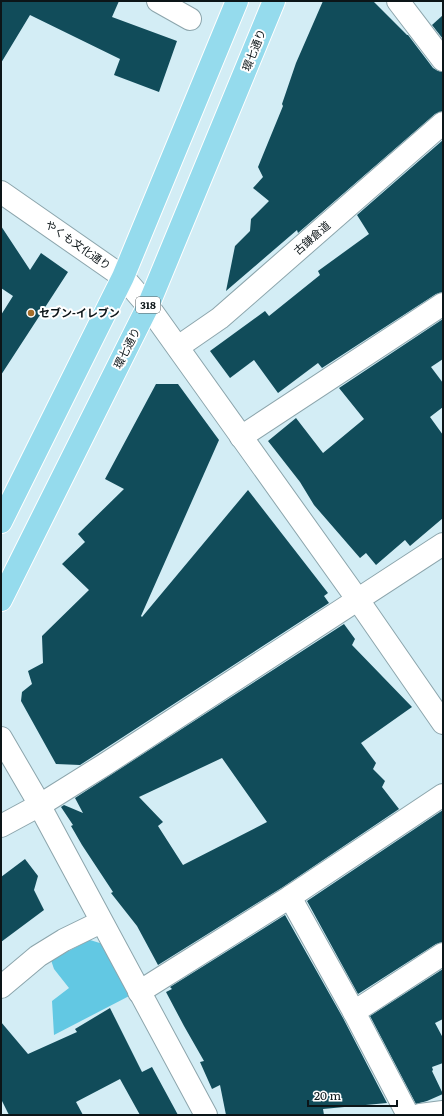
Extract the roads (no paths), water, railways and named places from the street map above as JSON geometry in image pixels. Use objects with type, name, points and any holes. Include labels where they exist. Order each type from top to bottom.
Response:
[{"type":"main road","points":[[1,522],[123,277],[237,1]]},
{"type":"main road","name":"環七通り","points":[[1,600],[148,306],[274,1]]},
{"type":"street","points":[[158,1],[190,19]]},
{"type":"street","points":[[398,1],[443,60]]},
{"type":"street","name":"古鎌倉道","points":[[178,347],[220,318],[443,124]]},
{"type":"street","name":"やくも文化通り","points":[[1,192],[123,277],[148,306],[358,600],[443,723]]},
{"type":"street","points":[[241,437],[443,304]]},
{"type":"street","points":[[1,826],[40,805],[104,765],[443,544]]},
{"type":"street","points":[[1,738],[40,805],[101,922],[206,1115]]},
{"type":"street","points":[[139,992],[290,897],[443,795]]},
{"type":"street","points":[[290,897],[354,1012],[408,1115]]},
{"type":"street","points":[[1,986],[38,956],[64,940],[101,922]]},
{"type":"street","points":[[354,1012],[443,954]]},
{"type":"street","points":[[420,1115],[443,1112]]},
{"type":"place","name":"セブン-イレブン","points":[[31,313]]}]
